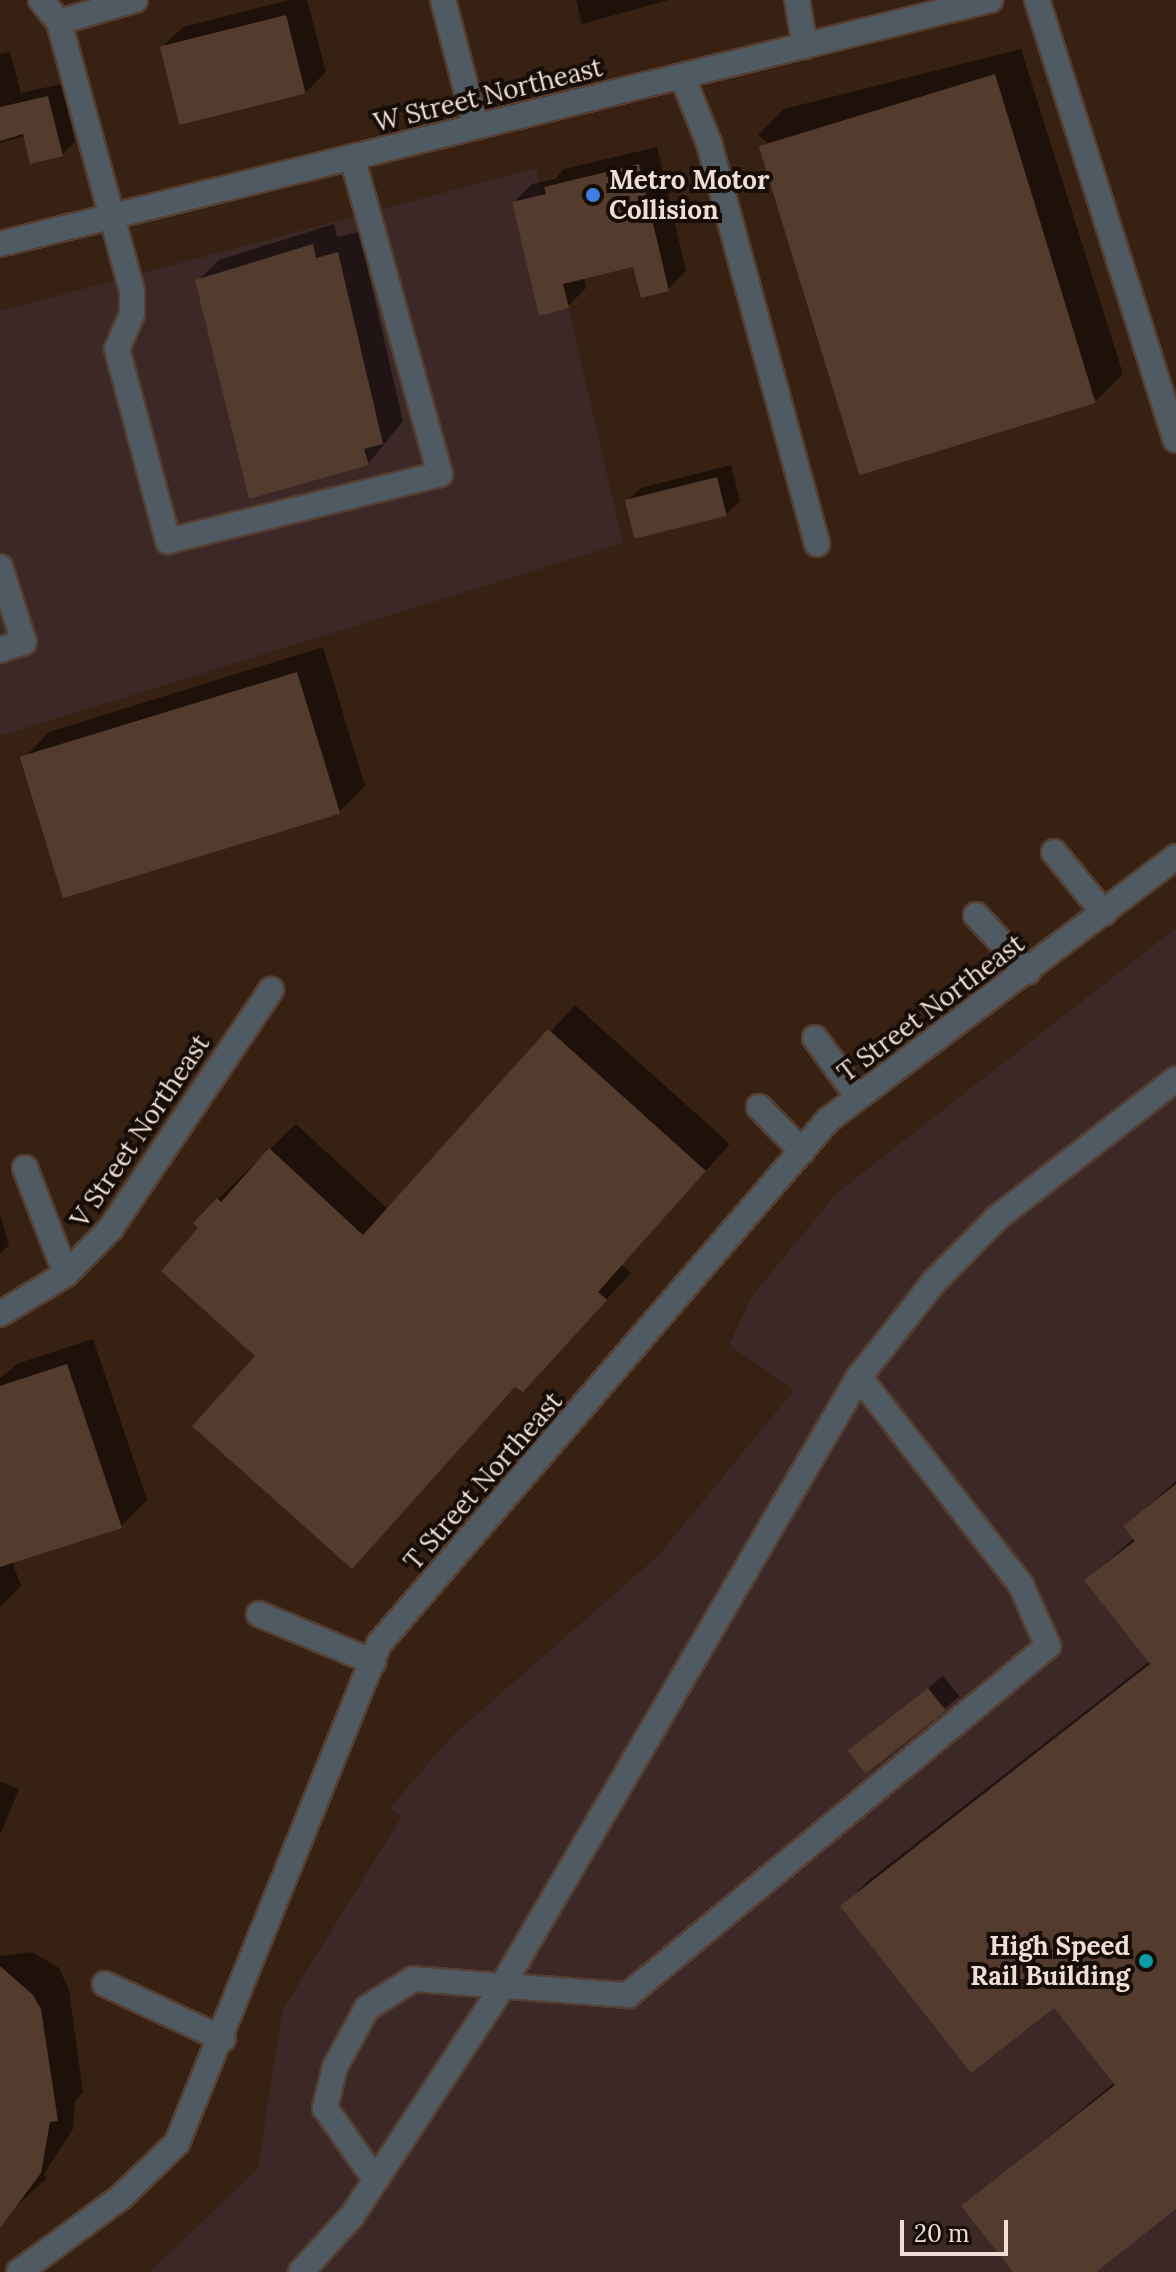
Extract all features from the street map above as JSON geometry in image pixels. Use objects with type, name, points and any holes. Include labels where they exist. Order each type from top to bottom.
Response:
[{"type":"street","points":[[41,0],[59,22],[132,291],[132,314],[117,349],[168,541],[440,474],[352,157]]},
{"type":"street","points":[[59,22],[135,0]]},
{"type":"street","points":[[443,0],[476,127]]},
{"type":"street","points":[[797,0],[805,46]]},
{"type":"street","name":"W Street Northeast","points":[[0,244],[990,0]]},
{"type":"street","points":[[1037,0],[1176,440]]},
{"type":"street","points":[[682,76],[709,143],[817,544]]},
{"type":"street","points":[[0,567],[24,642],[0,650]]},
{"type":"street","points":[[1054,852],[1104,913]]},
{"type":"street","name":"T Street Northeast","points":[[30,2269],[121,2197],[177,2143],[223,2039],[379,1644],[828,1120],[1028,972],[1176,857]]},
{"type":"street","points":[[976,915],[1028,972]]},
{"type":"street","name":"V Street Northeast","points":[[0,1314],[66,1274],[89,1254],[132,1200],[271,990]]},
{"type":"street","points":[[815,1038],[858,1097]]},
{"type":"street","points":[[301,2272],[329,2245],[504,1983],[859,1377],[934,1282],[997,1218],[1176,1079]]},
{"type":"street","points":[[759,1107],[802,1151]]},
{"type":"street","points":[[25,1168],[66,1274]]},
{"type":"street","points":[[375,2179],[325,2108],[335,2067],[367,2008],[413,1979],[504,1983],[628,1995],[1048,1646],[1021,1585],[859,1377]]},
{"type":"street","points":[[259,1614],[373,1662]]},
{"type":"street","points":[[105,1984],[223,2039]]},
{"type":"shaded area","points":[[536,168],[623,543],[0,736],[0,311]]},
{"type":"shaded area","points":[[1176,928],[1176,2272],[150,2272],[258,2168],[282,2011],[402,1816],[390,1808],[451,1737],[659,1555],[794,1390],[729,1345],[752,1296],[837,1193]]},
{"type":"building","points":[[286,15],[306,94],[179,125],[160,46]]},
{"type":"building","points":[[995,74],[1096,403],[859,475],[759,146]]},
{"type":"building","points":[[48,96],[63,156],[30,164],[23,134],[0,141],[0,107]]},
{"type":"building","points":[[639,164],[669,291],[641,298],[633,267],[563,284],[569,308],[539,316],[512,202],[546,194],[544,187]]},
{"type":"building","points":[[313,244],[316,258],[338,252],[383,444],[364,449],[369,465],[249,499],[195,280]]},
{"type":"building","points":[[717,477],[727,516],[634,539],[625,500]]},
{"type":"building","points":[[297,672],[340,814],[63,898],[20,757]]},
{"type":"building","points":[[548,1029],[706,1171],[598,1292],[607,1300],[523,1392],[515,1387],[352,1569],[192,1426],[255,1356],[161,1271],[198,1228],[193,1223],[217,1198],[221,1202],[269,1148],[363,1235]]},
{"type":"building","points":[[67,1364],[122,1528],[0,1567],[0,1386]]},
{"type":"building","points":[[1176,1484],[1176,2209],[1096,2272],[1013,2272],[961,2206],[1115,2085],[1054,2008],[971,2073],[840,1906],[1150,1664],[1084,1580],[1135,1541],[1123,1526]]},
{"type":"building","points":[[928,1688],[946,1711],[865,1774],[848,1751]]},
{"type":"building","points":[[0,1966],[33,1995],[41,2009],[58,2121],[50,2122],[41,2173],[0,2228]]},
{"type":"place","name":"Metro Motor Collision","points":[[593,195]]},
{"type":"place","name":"High Speed Rail Building","points":[[1146,1961]]}]
